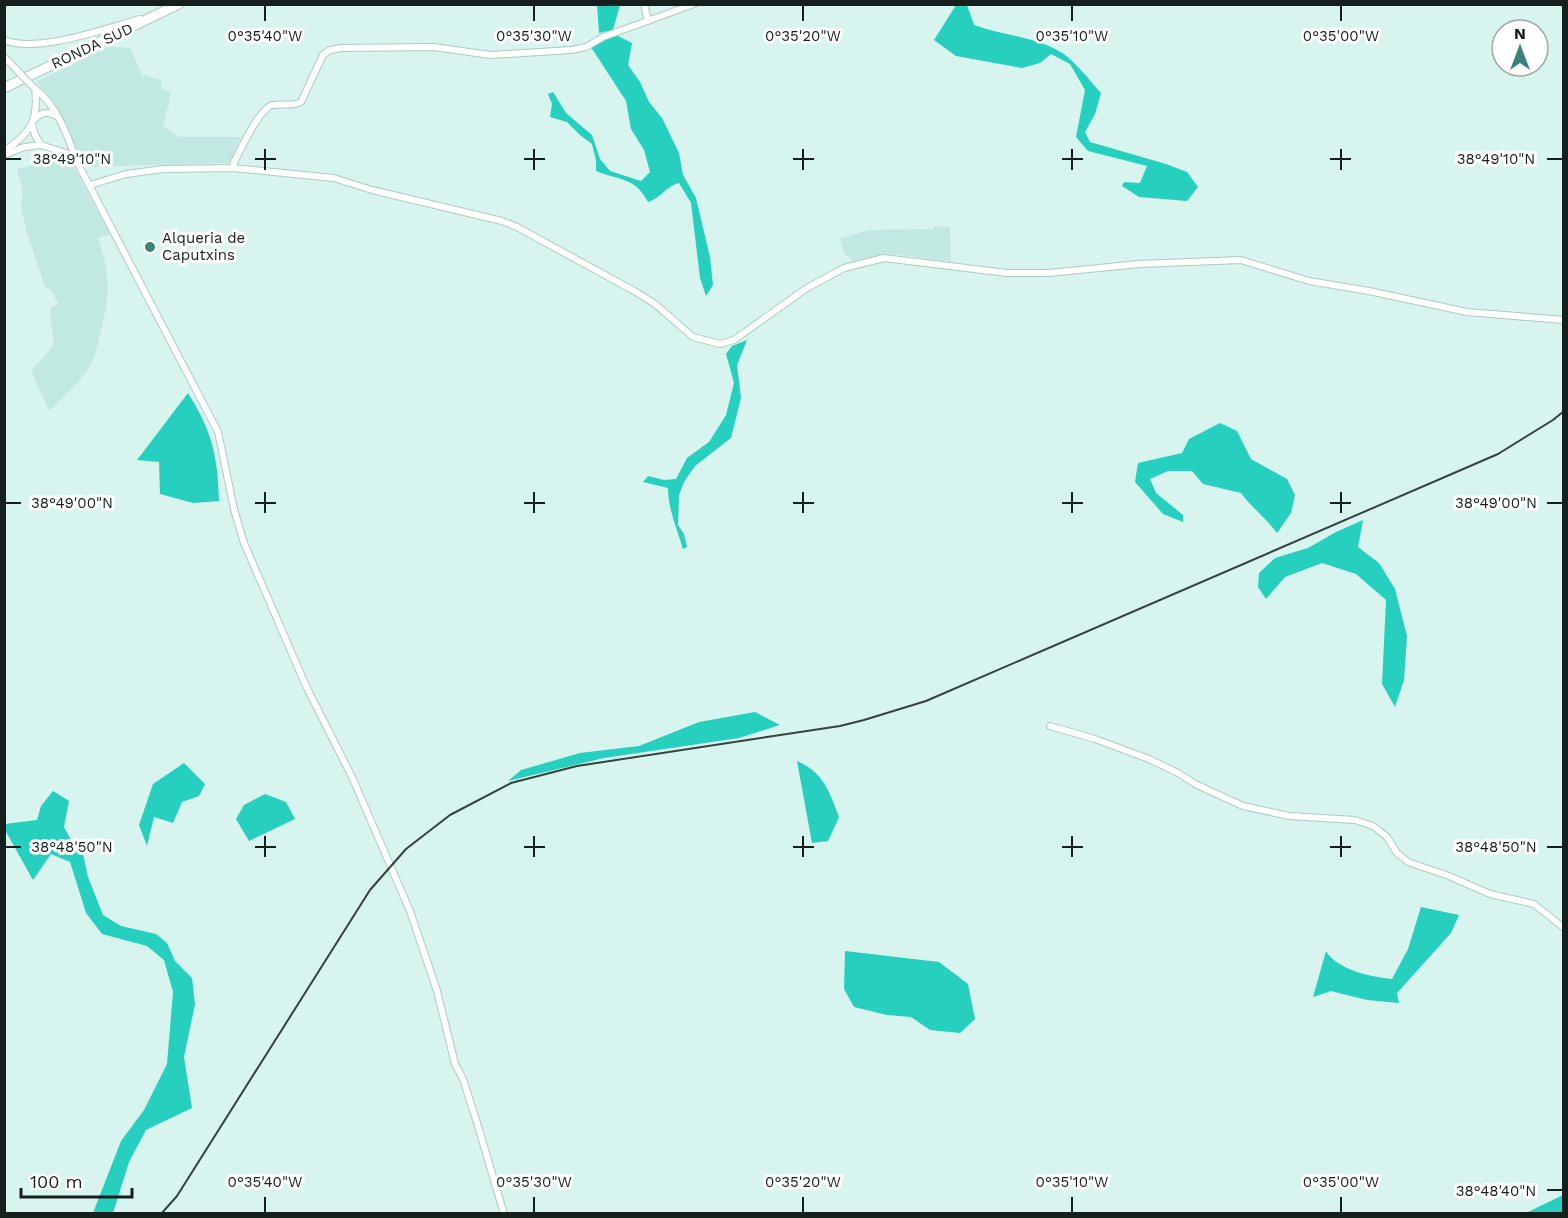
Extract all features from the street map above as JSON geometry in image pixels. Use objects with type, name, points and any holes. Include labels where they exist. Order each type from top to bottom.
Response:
[{"type":"main road","name":"RONDA SUD","points":[[4,88],[179,4]]},
{"type":"street","points":[[644,4],[648,21]]},
{"type":"street","points":[[233,168],[234,162],[262,111],[271,106],[294,105],[301,102],[323,55],[334,49],[429,47],[490,56],[571,51],[694,4]]},
{"type":"street","points":[[4,40],[26,45],[58,40],[161,13]]},
{"type":"street","points":[[4,57],[44,97],[57,116],[77,162],[218,432],[234,509],[244,543],[306,686],[343,758],[410,911],[437,991],[455,1064],[463,1079],[496,1179],[504,1214]]},
{"type":"street","points":[[35,89],[37,106],[33,122],[35,135],[41,145],[49,149],[56,149],[77,162]]},
{"type":"street","points":[[4,153],[43,113],[50,112],[57,116]]},
{"type":"street","points":[[56,149],[64,144],[66,136]]},
{"type":"street","points":[[4,153],[41,145]]},
{"type":"street","points":[[90,184],[126,174],[163,169],[233,168],[334,178],[372,190],[502,221],[636,292],[655,304],[693,337],[720,344],[734,340],[807,288],[835,273],[868,260],[884,258],[1007,273],[1049,273],[1138,264],[1241,260],[1309,281],[1467,312],[1563,320]]},
{"type":"street","points":[[1050,726],[1095,739],[1149,759],[1243,806],[1289,816],[1355,820],[1373,826],[1387,837],[1397,853],[1408,862],[1449,876],[1490,894],[1534,904],[1563,928]]},
{"type":"shaded area","points":[[597,5],[620,5],[613,30],[599,33]]},
{"type":"shaded area","points":[[956,5],[967,5],[974,25],[1052,47],[1077,65],[1101,93],[1095,114],[1085,132],[1090,142],[1187,172],[1198,187],[1187,201],[1139,197],[1122,186],[1124,182],[1140,183],[1147,166],[1088,151],[1076,137],[1085,90],[1070,64],[1051,54],[1040,63],[1022,68],[956,56],[934,40]]},
{"type":"shaded area","points":[[616,35],[632,43],[628,65],[640,82],[649,102],[662,118],[679,153],[683,175],[696,198],[710,257],[713,285],[706,296],[700,278],[691,203],[679,183],[648,202],[638,188],[632,184],[596,171],[592,144],[567,122],[550,117],[552,104],[548,94],[553,92],[566,113],[592,135],[600,159],[610,171],[641,181],[650,172],[644,150],[631,129],[626,101],[591,47]]},
{"type":"shaded area","points":[[104,46],[130,48],[142,75],[161,80],[162,89],[171,93],[163,126],[180,137],[241,137],[229,163],[84,166],[67,127],[37,81]]},
{"type":"shaded area","points":[[52,156],[72,163],[110,234],[98,238],[106,266],[108,288],[96,352],[80,380],[49,411],[31,370],[54,343],[50,314],[51,307],[58,303],[50,289],[46,289],[26,229],[21,207],[23,192],[17,169],[41,163]]},
{"type":"shaded area","points":[[934,226],[950,227],[951,262],[896,254],[874,256],[851,262],[851,258],[844,254],[840,239],[869,230],[934,229]]},
{"type":"shaded area","points":[[747,340],[737,365],[741,398],[731,438],[695,466],[684,482],[679,495],[678,525],[684,534],[687,547],[683,549],[671,511],[668,488],[643,482],[648,476],[664,480],[676,479],[687,458],[709,442],[726,415],[734,383],[726,354],[732,346]]},
{"type":"shaded area","points":[[188,393],[203,420],[212,445],[219,501],[193,503],[160,494],[159,462],[137,460]]},
{"type":"shaded area","points":[[1220,423],[1237,431],[1251,459],[1287,479],[1295,495],[1291,513],[1277,533],[1241,493],[1203,484],[1192,471],[1168,471],[1150,479],[1156,493],[1183,515],[1183,522],[1163,514],[1135,482],[1138,463],[1182,453],[1189,439]]},
{"type":"shaded area","points":[[1363,520],[1358,547],[1379,563],[1395,589],[1407,636],[1404,680],[1395,707],[1382,684],[1386,600],[1356,574],[1322,563],[1285,577],[1266,599],[1258,587],[1259,573],[1275,558],[1308,548]]},
{"type":"shaded area","points":[[755,712],[780,725],[739,738],[604,758],[508,781],[521,770],[580,753],[639,746],[699,722]]},
{"type":"shaded area","points":[[797,761],[820,777],[839,817],[828,841],[812,843]]},
{"type":"shaded area","points":[[184,763],[205,784],[199,796],[182,802],[173,823],[154,817],[147,846],[139,825],[153,784]]},
{"type":"shaded area","points":[[53,791],[69,801],[64,827],[83,854],[88,877],[103,915],[121,926],[156,934],[167,943],[175,961],[192,978],[195,1004],[184,1057],[192,1108],[146,1130],[129,1162],[113,1213],[93,1213],[121,1141],[144,1110],[167,1064],[173,992],[164,960],[147,946],[102,934],[86,913],[70,862],[51,854],[33,880],[5,830],[5,824],[37,820],[41,806]]},
{"type":"shaded area","points":[[265,794],[286,802],[295,819],[249,841],[236,819],[244,805]]},
{"type":"shaded area","points":[[1421,907],[1459,915],[1451,933],[1397,993],[1399,1003],[1367,1000],[1331,991],[1313,997],[1326,951],[1331,958],[1346,968],[1392,979],[1408,949]]},
{"type":"shaded area","points":[[845,951],[939,962],[968,984],[975,1019],[960,1033],[930,1030],[911,1017],[887,1015],[854,1007],[844,989]]},
{"type":"shaded area","points":[[1563,1195],[1563,1213],[1526,1213]]},
{"type":"railway","points":[[161,1214],[177,1196],[370,890],[406,849],[450,815],[511,783],[577,766],[840,726],[926,701],[1498,454],[1564,411]]},
{"type":"place","name":"Alqueria de Caputxins","points":[[150,247]]}]
